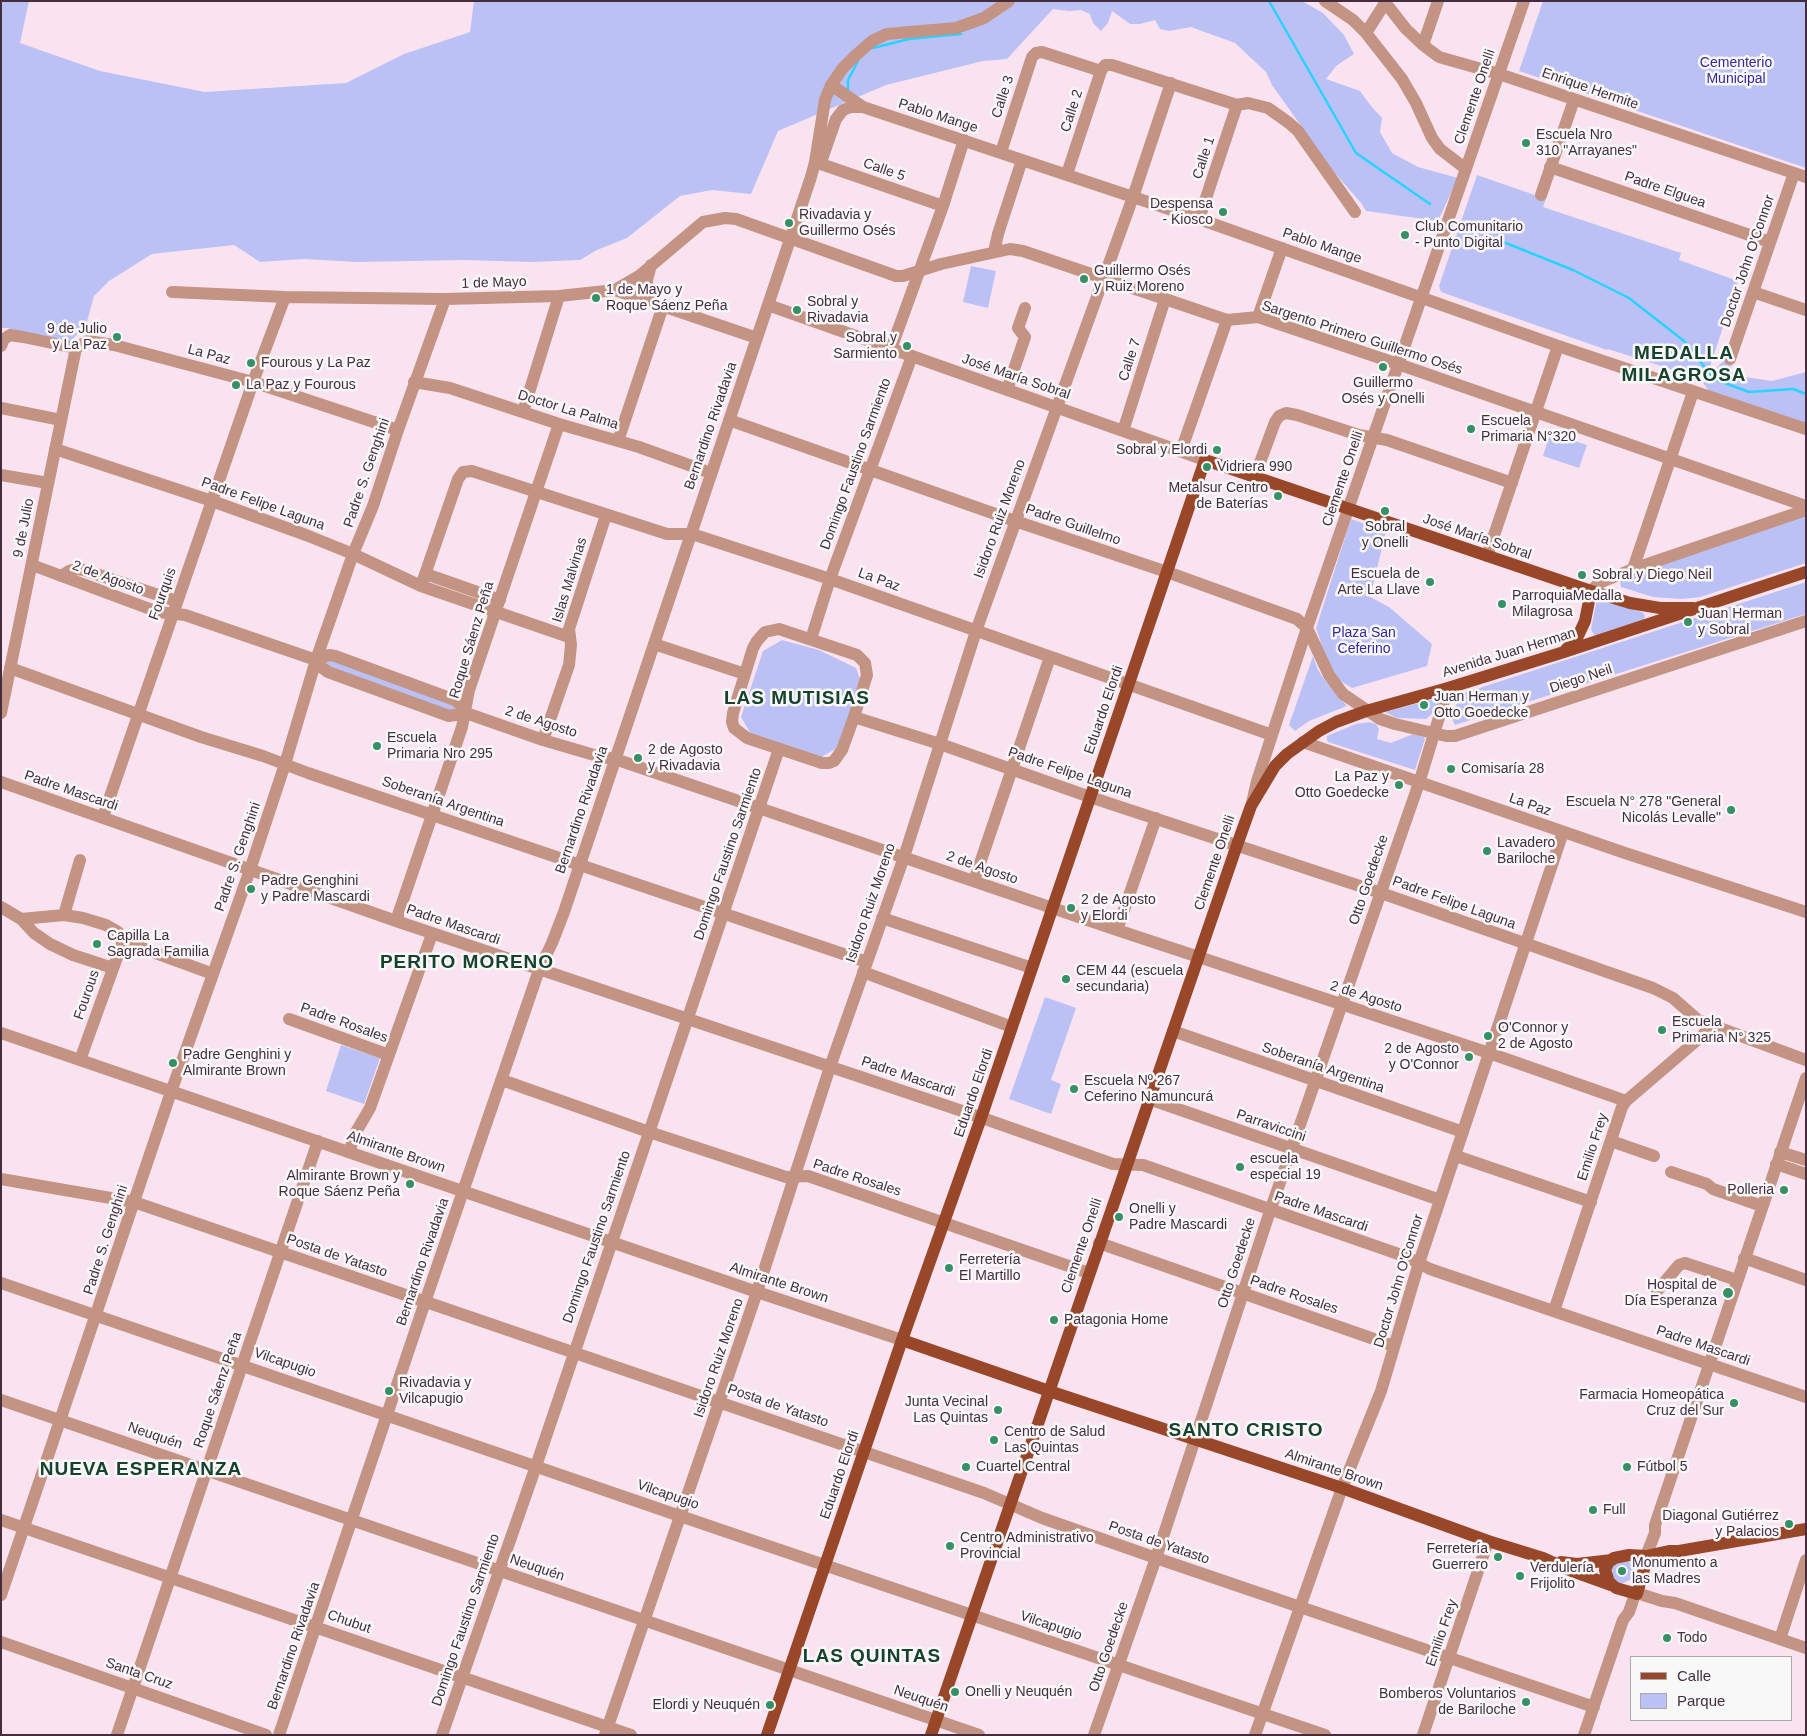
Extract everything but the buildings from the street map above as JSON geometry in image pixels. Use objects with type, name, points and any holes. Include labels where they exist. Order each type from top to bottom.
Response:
[{"type":"main road","name":"José María Sobral","points":[[1205,460],[1591,591],[1660,608],[1693,608]]},
{"type":"main road","name":"Eduardo Elordi","points":[[767,1735],[902,1340],[982,1118],[1205,460]]},
{"type":"main road","name":"Avenida Juan Herman","points":[[1251,806],[1275,766],[1303,742],[1336,722],[1366,710],[1448,688],[1564,652],[1806,572]]},
{"type":"main road","points":[[1564,652],[1578,636],[1585,621],[1591,591]]},
{"type":"main road","name":"Clemente Onelli","points":[[931,1735],[1126,1164],[1251,806]]},
{"type":"main road","name":"Almirante Brown","points":[[902,1340],[1342,1488],[1488,1541],[1549,1560],[1572,1571],[1636,1594]]},
{"type":"main road","points":[[1636,1594],[1646,1558],[1806,1529]]},
{"type":"main road","name":"Almirante Brown","points":[[1549,1560],[1577,1564],[1612,1560],[1629,1555],[1646,1558]]},
{"type":"main road","points":[[1612,1560],[1607,1563],[1605,1570],[1607,1578],[1616,1587]]},
{"type":"street","name":"Bernardino Rivadavia","points":[[818,163],[825,100],[831,85],[843,68],[872,41],[887,34],[956,28],[984,18],[1009,1]]},
{"type":"street","points":[[1324,1],[1353,20],[1366,33],[1402,79],[1416,103],[1432,138],[1440,149],[1466,169]]},
{"type":"street","points":[[1423,46],[1438,1]]},
{"type":"street","name":"Clemente Onelli","points":[[1251,806],[1257,781],[1307,628],[1524,1]]},
{"type":"street","points":[[1366,33],[1384,2]]},
{"type":"street","name":"Enrique Hermite","points":[[1384,2],[1406,29],[1423,46],[1439,57],[1499,74],[1800,175]]},
{"type":"street","name":"Calle 3","points":[[1001,152],[1032,57],[1036,53],[1042,52],[1106,68]]},
{"type":"street","points":[[1106,68],[1170,83],[1237,105],[1248,103],[1268,108],[1289,122],[1298,132],[1355,212]]},
{"type":"street","name":"Calle 2","points":[[1067,174],[1106,68]]},
{"type":"street","name":"Isidoro Ruiz Moreno","points":[[606,1731],[758,1292],[830,1067],[904,856],[976,631],[1133,197],[1170,83]]},
{"type":"street","name":"Pablo Mange","points":[[831,85],[863,107],[1199,219],[1558,346],[1806,429]]},
{"type":"street","points":[[1541,195],[1574,100]]},
{"type":"street","name":"Calle 1","points":[[1199,219],[1237,105]]},
{"type":"street","name":"Bernardino Rivadavia","points":[[279,1735],[424,1302],[540,970],[561,920],[790,238],[836,119],[843,110],[851,107],[863,107]]},
{"type":"street","points":[[891,349],[943,206],[964,140]]},
{"type":"street","points":[[994,252],[1022,160]]},
{"type":"street","name":"Calle 5","points":[[818,163],[943,206]]},
{"type":"street","name":"Padre Elguea","points":[[1550,167],[1770,242]]},
{"type":"street","name":"Doctor John O'Connor","points":[[1730,359],[1770,242],[1800,175]]},
{"type":"street","name":"1 de Mayo","points":[[172,292],[285,297],[445,299],[559,296],[615,290],[629,284],[703,222],[714,219],[736,219],[790,238]]},
{"type":"street","name":"Sargento Primero Guillermo Osés","points":[[790,238],[896,276],[903,276],[919,270],[994,252],[1010,249],[1023,251],[1227,320],[1258,317],[1806,506]]},
{"type":"street","points":[[1258,317],[1282,248]]},
{"type":"street","points":[[649,302],[647,280],[651,265]]},
{"type":"street","points":[[615,290],[757,338]]},
{"type":"street","points":[[1753,292],[1806,310]]},
{"type":"street","points":[[523,412],[559,296]]},
{"type":"street","points":[[252,382],[285,297]]},
{"type":"street","name":"Padre S. Genghini","points":[[1,1595],[171,1092],[250,870],[285,764],[316,660],[373,506],[414,382],[445,299]]},
{"type":"street","name":"Calle 7","points":[[1123,431],[1165,299]]},
{"type":"street","name":"José María Sobral","points":[[768,305],[1205,460]]},
{"type":"street","points":[[618,440],[663,306]]},
{"type":"street","points":[[1006,390],[1024,337],[1018,328],[1025,308]]},
{"type":"street","points":[[1181,451],[1227,320]]},
{"type":"street","name":"La Paz","points":[[1,346],[4,339],[10,336],[24,337],[76,348],[88,341],[107,344],[252,382],[398,430]]},
{"type":"street","points":[[1487,556],[1558,346]]},
{"type":"street","name":"9 de Julio","points":[[1,713],[76,348]]},
{"type":"street","name":"Domingo Faustino Sarmiento","points":[[811,639],[830,579],[912,356]]},
{"type":"street","name":"Fourquis","points":[[103,817],[252,382]]},
{"type":"street","name":"Doctor La Palma","points":[[414,382],[450,388],[559,424],[618,440],[711,472]]},
{"type":"street","points":[[1632,569],[1693,392]]},
{"type":"street","points":[[1,408],[61,420]]},
{"type":"street","points":[[1255,476],[1275,422],[1279,416],[1286,413],[1359,435],[1387,440],[1512,483]]},
{"type":"street","name":"Padre Guillelmo","points":[[729,420],[1298,619],[1307,628]]},
{"type":"street","name":"Roque Sáenz Peña","points":[[396,921],[466,713],[469,690],[559,424]]},
{"type":"street","name":"Padre Felipe Laguna","points":[[55,449],[306,535],[354,554],[421,586],[495,613],[570,637]]},
{"type":"street","name":"La Paz","points":[[426,574],[458,479],[463,472],[472,470],[666,534],[692,534],[830,579],[1272,734]]},
{"type":"street","points":[[1,475],[48,483]]},
{"type":"street","points":[[1591,591],[1599,583],[1632,569],[1806,510]]},
{"type":"street","name":"Islas Malvinas","points":[[543,740],[568,665],[570,656],[569,629],[606,515]]},
{"type":"street","name":"2 de Agosto","points":[[32,565],[158,612],[174,607],[185,614],[316,660],[320,667],[328,672],[440,713],[449,716],[466,713],[543,740],[601,757],[615,759],[1117,930],[1489,1053],[1626,1101]]},
{"type":"street","points":[[421,586],[426,574],[500,600]]},
{"type":"street","name":"Diego Neil","points":[[1366,710],[1380,719],[1395,724],[1455,736],[1806,621]]},
{"type":"street","points":[[1307,628],[1335,684],[1343,694],[1366,710]]},
{"type":"street","points":[[779,629],[811,639],[857,655],[865,663],[867,675],[842,750],[834,761],[828,763],[822,763],[747,738],[734,728],[732,722],[744,674],[756,641],[764,632],[779,629]]},
{"type":"street","points":[[654,644],[744,674]]},
{"type":"street","name":"2 de Agosto","points":[[316,660],[328,655],[335,656],[454,700],[460,704],[466,713]]},
{"type":"street","points":[[974,881],[1050,657]]},
{"type":"street","name":"Soberanía Argentina","points":[[10,668],[138,714],[724,913],[865,967],[1012,1027]]},
{"type":"street","name":"Otto Goedecke","points":[[1094,1735],[1156,1558],[1270,1211],[1419,783],[1448,688]]},
{"type":"street","name":"Padre Felipe Laguna","points":[[854,717],[940,744],[1090,797],[1381,893],[1653,988],[1673,998],[1691,1016],[1710,1025],[1806,1060]]},
{"type":"street","name":"La Paz","points":[[1303,742],[1562,832],[1806,912]]},
{"type":"street","name":"Domingo Faustino Sarmiento","points":[[442,1735],[536,1466],[779,749]]},
{"type":"street","name":"Padre Mascardi","points":[[1,782],[432,934],[982,1118],[1113,1164],[1143,1166],[1407,1257],[1430,1269],[1806,1397]]},
{"type":"street","points":[[1117,930],[1156,818]]},
{"type":"street","name":"Doctor John O'Connor","points":[[1255,1735],[1342,1488],[1381,1391],[1419,1263],[1562,832]]},
{"type":"street","points":[[64,915],[80,860]]},
{"type":"street","points":[[1,907],[21,919],[34,933],[50,944],[73,955],[113,968]]},
{"type":"street","points":[[21,919],[64,915],[83,918],[106,925],[118,932],[123,941],[213,974]]},
{"type":"street","points":[[882,918],[1032,968]]},
{"type":"street","points":[[349,1152],[356,1132],[370,1108],[432,934]]},
{"type":"street","name":"Fourous","points":[[80,1060],[123,941]]},
{"type":"street","name":"Padre Rosales","points":[[289,1019],[389,1055]]},
{"type":"street","name":"Emilio Frey","points":[[1554,1311],[1622,1108],[1626,1101],[1702,1035],[1710,1025]]},
{"type":"street","name":"Soberanía Argentina","points":[[1173,1032],[1464,1132]]},
{"type":"street","name":"Almirante Brown","points":[[1,1034],[902,1340]]},
{"type":"street","points":[[1646,1558],[1655,1533],[1655,1525],[1744,1258],[1806,1078]]},
{"type":"street","name":"Padre Rosales","points":[[502,1080],[649,1132],[786,1177],[808,1176],[1089,1273]]},
{"type":"street","name":"Parraviccini","points":[[1149,1099],[1440,1200]]},
{"type":"street","name":"Roque Sáenz Peña","points":[[117,1735],[318,1141]]},
{"type":"street","points":[[1611,1141],[1654,1156]]},
{"type":"street","points":[[1456,1156],[1591,1202]]},
{"type":"street","points":[[1778,1158],[1806,1160]]},
{"type":"street","points":[[1778,1158],[1806,1174]]},
{"type":"street","points":[[1671,1172],[1762,1206]]},
{"type":"street","name":"Posta de Yatasto","points":[[1,1179],[134,1202],[720,1402],[1010,1503],[1042,1518],[1156,1558],[1594,1707]]},
{"type":"street","name":"Padre Rosales","points":[[1099,1243],[1394,1346]]},
{"type":"street","points":[[1744,1258],[1806,1280]]},
{"type":"street","points":[[1657,1291],[1679,1265],[1685,1263],[1737,1280]]},
{"type":"street","name":"Vilcapugio","points":[[1,1282],[680,1516],[1325,1735]]},
{"type":"street","name":"Neuquén","points":[[1,1400],[979,1735]]},
{"type":"street","name":"Chubut","points":[[1,1520],[462,1677],[606,1731],[631,1735]]},
{"type":"street","points":[[1629,1555],[1643,1546],[1649,1532],[1655,1525]]},
{"type":"street","name":"Emilio Frey","points":[[1423,1735],[1488,1541]]},
{"type":"street","points":[[1780,1639],[1806,1560]]},
{"type":"street","points":[[1641,1580],[1646,1588],[1675,1603],[1806,1648]]},
{"type":"street","points":[[1616,1587],[1625,1601],[1622,1610],[1623,1620]]},
{"type":"street","points":[[1584,1735],[1623,1620],[1629,1612],[1636,1594],[1662,1602],[1675,1603]]},
{"type":"street","name":"Santa Cruz","points":[[1,1642],[266,1735]]},
{"type":"green space","points":[[1,1],[29,1],[20,43],[100,71],[205,92],[346,83],[404,54],[470,32],[474,1],[1302,1],[1323,13],[1344,35],[1354,54],[1336,66],[1326,79],[1360,91],[1382,118],[1380,132],[1392,153],[1418,167],[1458,178],[1438,221],[1366,211],[1333,171],[1272,85],[1266,72],[1235,43],[1191,27],[1169,31],[1160,29],[1155,20],[1140,24],[1130,24],[1112,11],[1108,23],[1101,31],[1093,23],[1090,14],[1081,10],[1053,9],[1007,59],[983,61],[886,85],[778,131],[751,194],[712,190],[680,196],[627,238],[597,250],[580,260],[532,262],[464,260],[357,262],[304,259],[260,262],[234,245],[152,254],[109,281],[94,296],[86,325],[69,343],[1,328]]},
{"type":"green space","name":"Cementerio Municipal","points":[[1543,1],[1806,1],[1806,168],[1519,71]]},
{"type":"green space","points":[[1477,175],[1546,199],[1543,207],[1681,253],[1679,260],[1738,281],[1710,367],[1699,378],[1607,350],[1441,292],[1439,286]]},
{"type":"green space","points":[[971,266],[996,271],[988,308],[963,302]]},
{"type":"green space","points":[[1723,361],[1733,363],[1729,371],[1745,377],[1772,381],[1806,372],[1806,424],[1709,391],[1703,383]]},
{"type":"green space","points":[[1550,433],[1587,445],[1579,468],[1543,456]]},
{"type":"green space","points":[[1806,515],[1806,563],[1700,597],[1682,599],[1653,597],[1621,587],[1620,581],[1624,577]]},
{"type":"green space","name":"Plaza San Ceferino","points":[[1351,519],[1386,531],[1370,597],[1389,607],[1432,644],[1427,666],[1352,688],[1339,680],[1328,664],[1316,628]]},
{"type":"green space","points":[[1806,582],[1806,614],[1455,725],[1451,717],[1461,694]]},
{"type":"green space","points":[[1597,599],[1642,612],[1645,615],[1644,620],[1594,635],[1591,629]]},
{"type":"green space","points":[[782,640],[819,650],[856,668],[860,679],[840,746],[820,758],[752,736],[741,717],[763,651]]},
{"type":"green space","points":[[1313,656],[1318,670],[1324,679],[1347,706],[1309,721],[1295,731],[1289,725]]},
{"type":"green space","points":[[330,660],[459,706],[455,713],[324,666],[326,661]]},
{"type":"green space","points":[[1439,699],[1438,705],[1426,719],[1397,718],[1385,712]]},
{"type":"green space","points":[[1369,722],[1376,724],[1379,729],[1377,739],[1391,743],[1413,734],[1424,737],[1415,770],[1328,742],[1327,740],[1327,736],[1356,724]]},
{"type":"green space","points":[[1045,997],[1076,1008],[1051,1080],[1061,1084],[1051,1114],[1009,1099]]},
{"type":"green space","points":[[341,1045],[380,1058],[364,1104],[326,1091]]},
{"type":"green space","points":[[1628,1561],[1634,1567],[1635,1574],[1632,1579],[1621,1584],[1614,1580],[1610,1569],[1613,1564]]},
{"type":"waterway","points":[[1269,1],[1356,153],[1430,204]]},
{"type":"waterway","points":[[873,48],[909,39],[961,34]]},
{"type":"waterway","points":[[848,90],[848,80],[858,61]]},
{"type":"waterway","points":[[1491,237],[1573,270],[1629,298],[1684,341],[1714,379],[1749,392],[1793,389],[1806,394]]},
{"type":"place","name":"Escuela Nro 310 \"Arrayanes\"","points":[[1526,143]]},
{"type":"place","name":"Despensa - Kiosco","points":[[1223,212]]},
{"type":"place","name":"Rivadavia y Guillermo Osés","points":[[789,223]]},
{"type":"place","name":"Club Comunitario - Punto Digital","points":[[1405,235]]},
{"type":"place","name":"Guillermo Osés y Ruiz Moreno","points":[[1084,279]]},
{"type":"place","name":"1 de Mayo y Roque Sáenz Peña","points":[[596,298]]},
{"type":"place","name":"Sobral y Rivadavia","points":[[797,310]]},
{"type":"place","name":"9 de Julio y La Paz","points":[[117,337]]},
{"type":"place","name":"Sobral y Sarmiento","points":[[907,346]]},
{"type":"place","name":"Fourous y La Paz","points":[[251,363]]},
{"type":"place","name":"Guillermo Osés y Onelli","points":[[1383,367]]},
{"type":"place","name":"La Paz y Fourous","points":[[236,385]]},
{"type":"place","name":"Escuela Primaria N°320","points":[[1471,429]]},
{"type":"place","name":"Sobral y Elordi","points":[[1217,450]]},
{"type":"place","name":"Vidriera 990","points":[[1207,467]]},
{"type":"place","name":"Metalsur Centro de Baterías","points":[[1278,496]]},
{"type":"place","name":"Sobral y Onelli","points":[[1385,511]]},
{"type":"place","name":"Sobral y Diego Neil","points":[[1582,575]]},
{"type":"place","name":"Escuela de Arte La Llave","points":[[1430,582]]},
{"type":"place","name":"ParroquiaMedalla Milagrosa","points":[[1502,604]]},
{"type":"place","name":"Juan Herman y Sobral","points":[[1688,622]]},
{"type":"place","name":"Juan Herman y Otto Goedecke","points":[[1424,705]]},
{"type":"place","name":"Escuela Primaria Nro 295","points":[[377,746]]},
{"type":"place","name":"2 de Agosto y Rivadavia","points":[[638,758]]},
{"type":"place","name":"Comisaría 28","points":[[1451,769]]},
{"type":"place","name":"La Paz y Otto Goedecke","points":[[1399,785]]},
{"type":"place","name":"Escuela N° 278 \"General Nicolás Levalle\"","points":[[1731,810]]},
{"type":"place","name":"Lavadero Bariloche","points":[[1487,851]]},
{"type":"place","name":"Padre Genghini y Padre Mascardi","points":[[251,889]]},
{"type":"place","name":"2 de Agosto y Elordi","points":[[1071,908]]},
{"type":"place","name":"Capilla La Sagrada Familia","points":[[97,944]]},
{"type":"place","name":"CEM 44 (escuela secundaria)","points":[[1066,979]]},
{"type":"place","name":"Escuela Primaria N° 325","points":[[1662,1030]]},
{"type":"place","name":"O'Connor y 2 de Agosto","points":[[1488,1036]]},
{"type":"place","name":"2 de Agosto y O'Connor","points":[[1469,1057]]},
{"type":"place","name":"Padre Genghini y Almirante Brown","points":[[173,1063]]},
{"type":"place","name":"Escuela Nº 267 Ceferino Namuncurá","points":[[1074,1089]]},
{"type":"place","name":"escuela especial 19","points":[[1240,1167]]},
{"type":"place","name":"Almirante Brown y Roque Sáenz Peña","points":[[410,1184]]},
{"type":"place","name":"Polleria","points":[[1784,1190]]},
{"type":"place","name":"Onelli y Padre Mascardi","points":[[1119,1217]]},
{"type":"place","name":"Ferretería El Martillo","points":[[949,1268]]},
{"type":"place","name":"Hospital de Día Esperanza","points":[[1728,1293]]},
{"type":"place","name":"Patagonia Home","points":[[1054,1320]]},
{"type":"place","name":"Rivadavia y Vilcapugio","points":[[389,1391]]},
{"type":"place","name":"Farmacia Homeopática Cruz del Sur","points":[[1734,1403]]},
{"type":"place","name":"Junta Vecinal Las Quintas","points":[[998,1410]]},
{"type":"place","name":"Centro de Salud Las Quintas","points":[[994,1440]]},
{"type":"place","name":"Cuartel Central","points":[[966,1467]]},
{"type":"place","name":"Fútbol 5","points":[[1627,1467]]},
{"type":"place","name":"Full","points":[[1593,1510]]},
{"type":"place","name":"Diagonal Gutiérrez y Palacios","points":[[1789,1524]]},
{"type":"place","name":"Centro Administrativo Provincial","points":[[950,1546]]},
{"type":"place","name":"Ferretería Guerrero","points":[[1498,1557]]},
{"type":"place","name":"Monumento a las Madres","points":[[1622,1571]]},
{"type":"place","name":"Verdulería Frijolito","points":[[1520,1576]]},
{"type":"place","name":"Todo","points":[[1667,1638]]},
{"type":"place","name":"Onelli y Neuquén","points":[[955,1692]]},
{"type":"place","name":"Bomberos Voluntarios de Bariloche","points":[[1526,1702]]},
{"type":"place","name":"Elordi y Neuquén","points":[[770,1705]]},
{"type":"district","name":"MEDALLA MILAGROSA","points":[[1684,365]]},
{"type":"district","name":"LAS MUTISIAS","points":[[797,699]]},
{"type":"district","name":"PERITO MORENO","points":[[467,963]]},
{"type":"district","name":"SANTO CRISTO","points":[[1246,1431]]},
{"type":"district","name":"NUEVA ESPERANZA","points":[[141,1470]]},
{"type":"district","name":"LAS QUINTAS","points":[[872,1657]]}]
